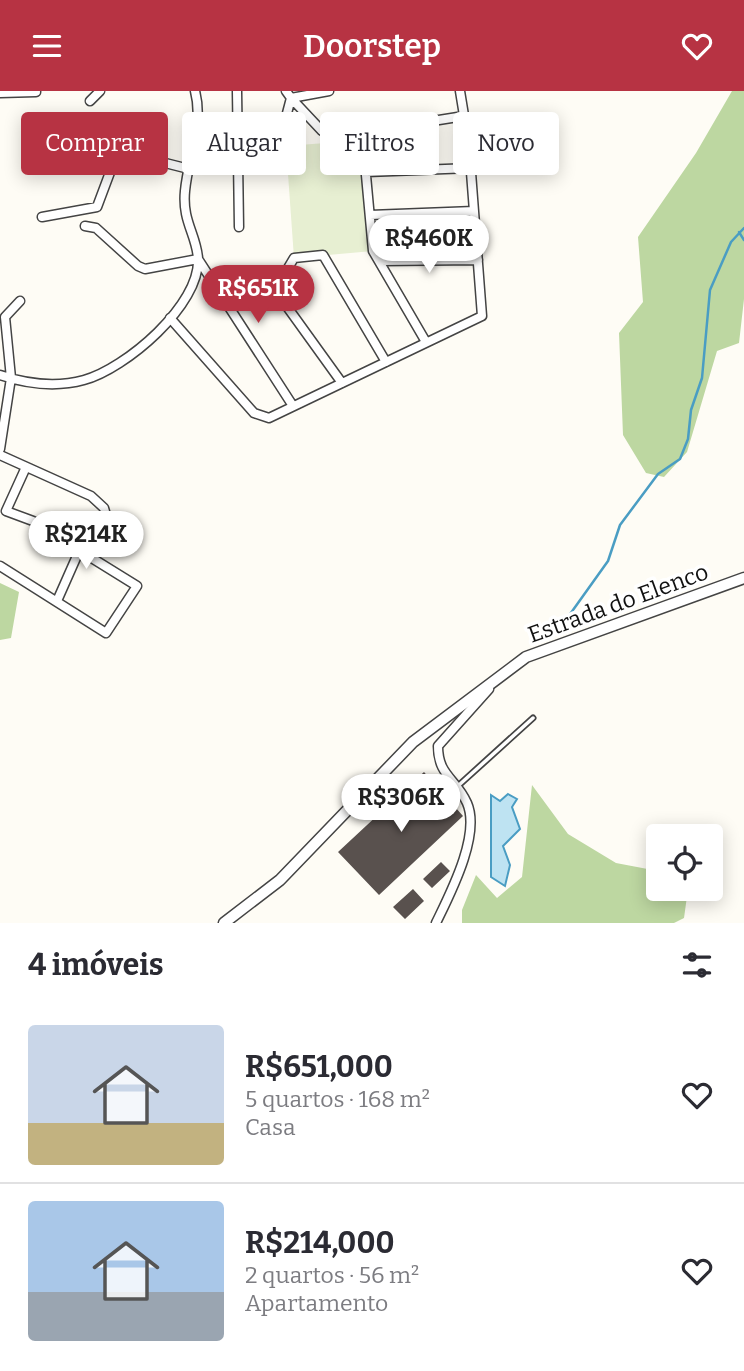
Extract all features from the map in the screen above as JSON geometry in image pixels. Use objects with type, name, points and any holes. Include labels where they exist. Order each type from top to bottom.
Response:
[{"type":"street","points":[[90,101],[100,91]]},
{"type":"street","points":[[195,91],[198,112]]},
{"type":"street","points":[[237,91],[239,227]]},
{"type":"street","points":[[288,95],[329,91]]},
{"type":"street","points":[[460,91],[463,112]]},
{"type":"street","points":[[0,93],[36,92]]},
{"type":"street","points":[[288,95],[320,129]]},
{"type":"street","points":[[42,216],[97,207],[118,151],[182,167]]},
{"type":"street","points":[[189,175],[186,215],[198,259],[293,406]]},
{"type":"street","points":[[367,175],[373,251],[426,342]]},
{"type":"street","points":[[170,318],[254,413],[269,418],[482,316],[471,175]]},
{"type":"street","points":[[370,215],[474,211]]},
{"type":"street","points":[[85,226],[96,227],[138,266],[145,268],[198,259]]},
{"type":"street","points":[[342,383],[275,290],[294,258],[323,255],[386,362]]},
{"type":"street","points":[[0,375],[25,383],[54,384],[101,375],[117,367],[170,318],[184,301],[198,259]]},
{"type":"street","points":[[379,261],[478,260]]},
{"type":"street","points":[[0,449],[11,379],[5,317],[20,301]]},
{"type":"street","points":[[0,455],[92,496],[104,508],[108,522],[83,552],[57,601]]},
{"type":"street","points":[[0,566],[106,633],[137,586],[33,521],[3,510],[26,467]]},
{"type":"street","name":"Estrada do Elenco","points":[[224,923],[280,880],[413,742],[526,657],[569,639],[744,578]]},
{"type":"street","name":"Estrada do Elenco","points":[[436,923],[456,879],[466,848],[468,805],[457,787],[443,772],[438,761],[438,746],[508,669]]},
{"type":"lane","points":[[457,787],[533,717]]},
{"type":"green space","points":[[732,91],[744,91],[744,299],[739,343],[717,351],[687,452],[664,477],[646,473],[623,435],[619,333],[643,302],[638,237],[696,153]]},
{"type":"green space","points":[[320,143],[320,175],[368,175],[373,251],[294,258],[288,175],[306,175],[306,144]]},
{"type":"green space","points":[[0,583],[19,592],[11,638],[0,640]]},
{"type":"green space","points":[[532,785],[568,834],[616,863],[646,869],[646,901],[686,901],[684,918],[674,923],[462,923],[462,910],[476,875],[497,898],[522,877]]},
{"type":"water","points":[[508,794],[517,799],[512,807],[520,829],[503,846],[510,865],[505,886],[491,877],[491,795],[500,801]]},
{"type":"building","points":[[424,772],[463,816],[379,895],[338,852]]},
{"type":"building","points":[[441,862],[450,871],[432,888],[423,879]]},
{"type":"building","points":[[413,889],[424,901],[405,919],[393,907]]},
{"type":"waterway","points":[[563,624],[608,561],[620,525],[658,474],[680,459],[688,439],[691,410],[702,378],[710,290],[731,242],[744,228]]},
{"type":"waterway","points":[[739,232],[744,240]]}]
